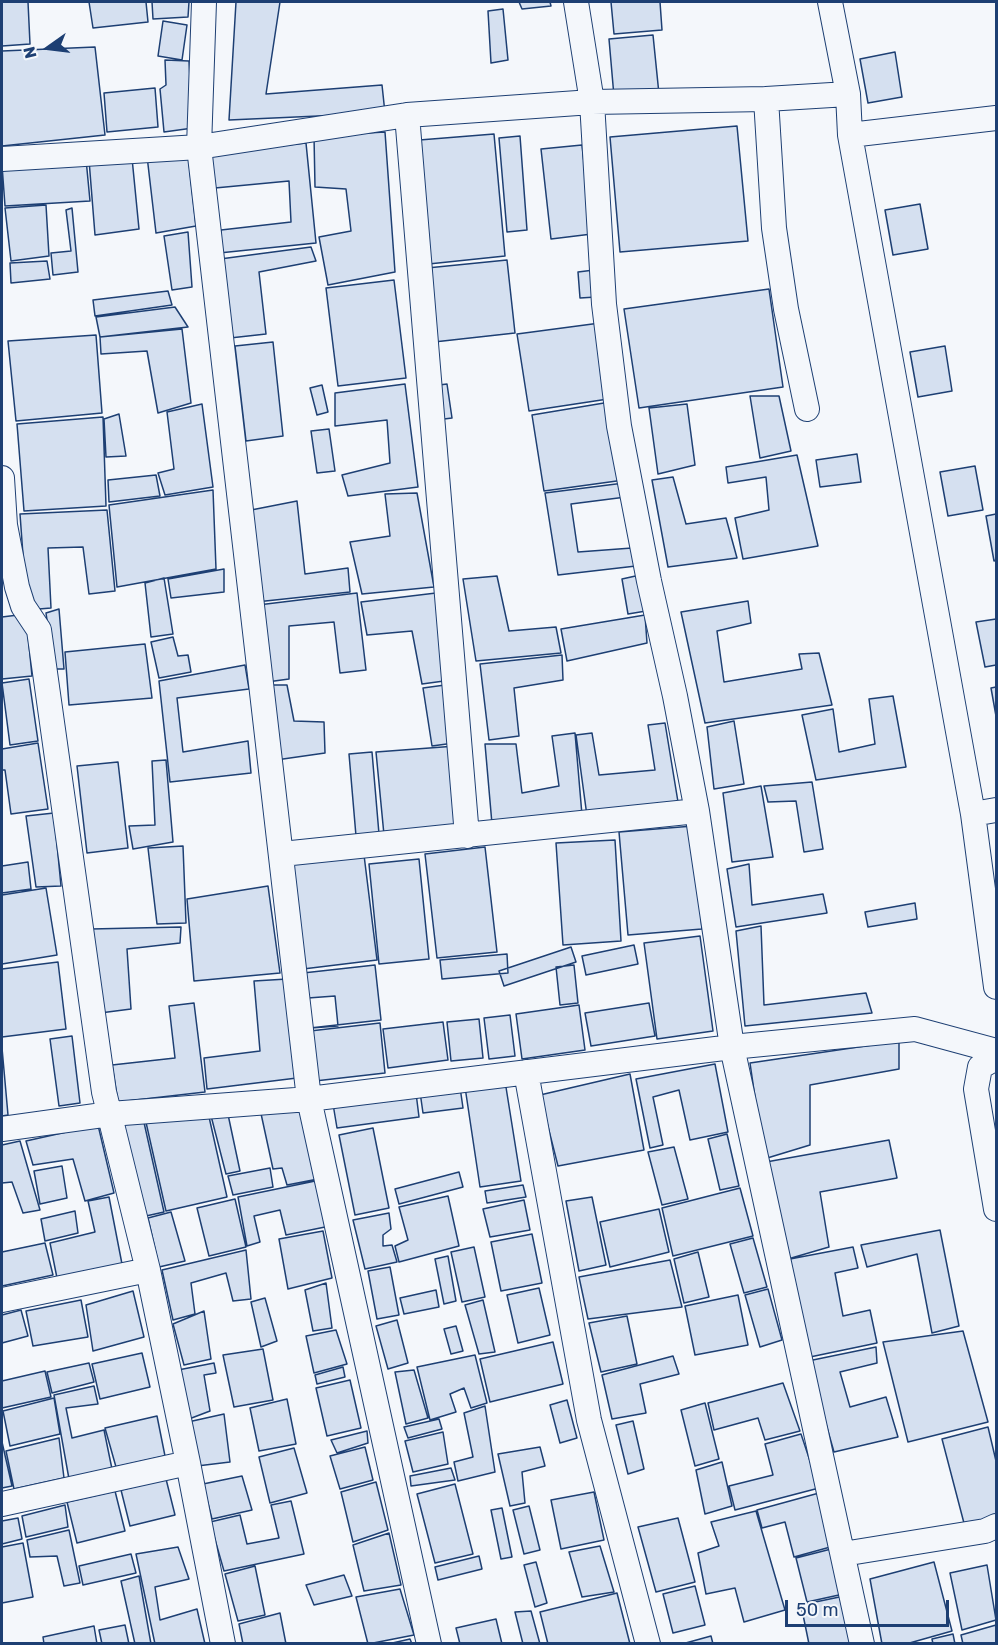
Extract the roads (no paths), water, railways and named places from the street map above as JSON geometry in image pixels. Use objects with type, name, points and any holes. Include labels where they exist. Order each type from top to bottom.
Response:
[{"type":"street","points":[[204,2],[199,147],[309,1099],[429,1644]]},
{"type":"street","points":[[576,2],[592,102],[604,304],[619,426],[697,811],[732,1047],[862,1644]]},
{"type":"street","points":[[831,2],[848,94],[850,135],[985,812],[996,987]]},
{"type":"street","points":[[2,159],[199,147],[407,115],[592,102],[766,99],[848,94]]},
{"type":"street","points":[[766,99],[774,228],[786,309],[807,409]]},
{"type":"street","points":[[407,115],[467,836]]},
{"type":"street","points":[[850,135],[996,118]]},
{"type":"street","points":[[2,478],[5,525],[17,587],[22,606],[39,630],[104,1092],[148,1270],[223,1644]]},
{"type":"street","points":[[282,854],[697,811]]},
{"type":"street","points":[[2,1130],[110,1114],[309,1099],[732,1047],[915,1029],[996,1051]]},
{"type":"street","points":[[996,1058],[980,1067],[976,1089],[996,1209]]},
{"type":"street","points":[[526,1072],[588,1420],[648,1644]]},
{"type":"street","points":[[2,1300],[148,1270]]},
{"type":"street","points":[[2,1504],[188,1463]]},
{"type":"street","points":[[843,1554],[985,1531],[996,1526]]}]
